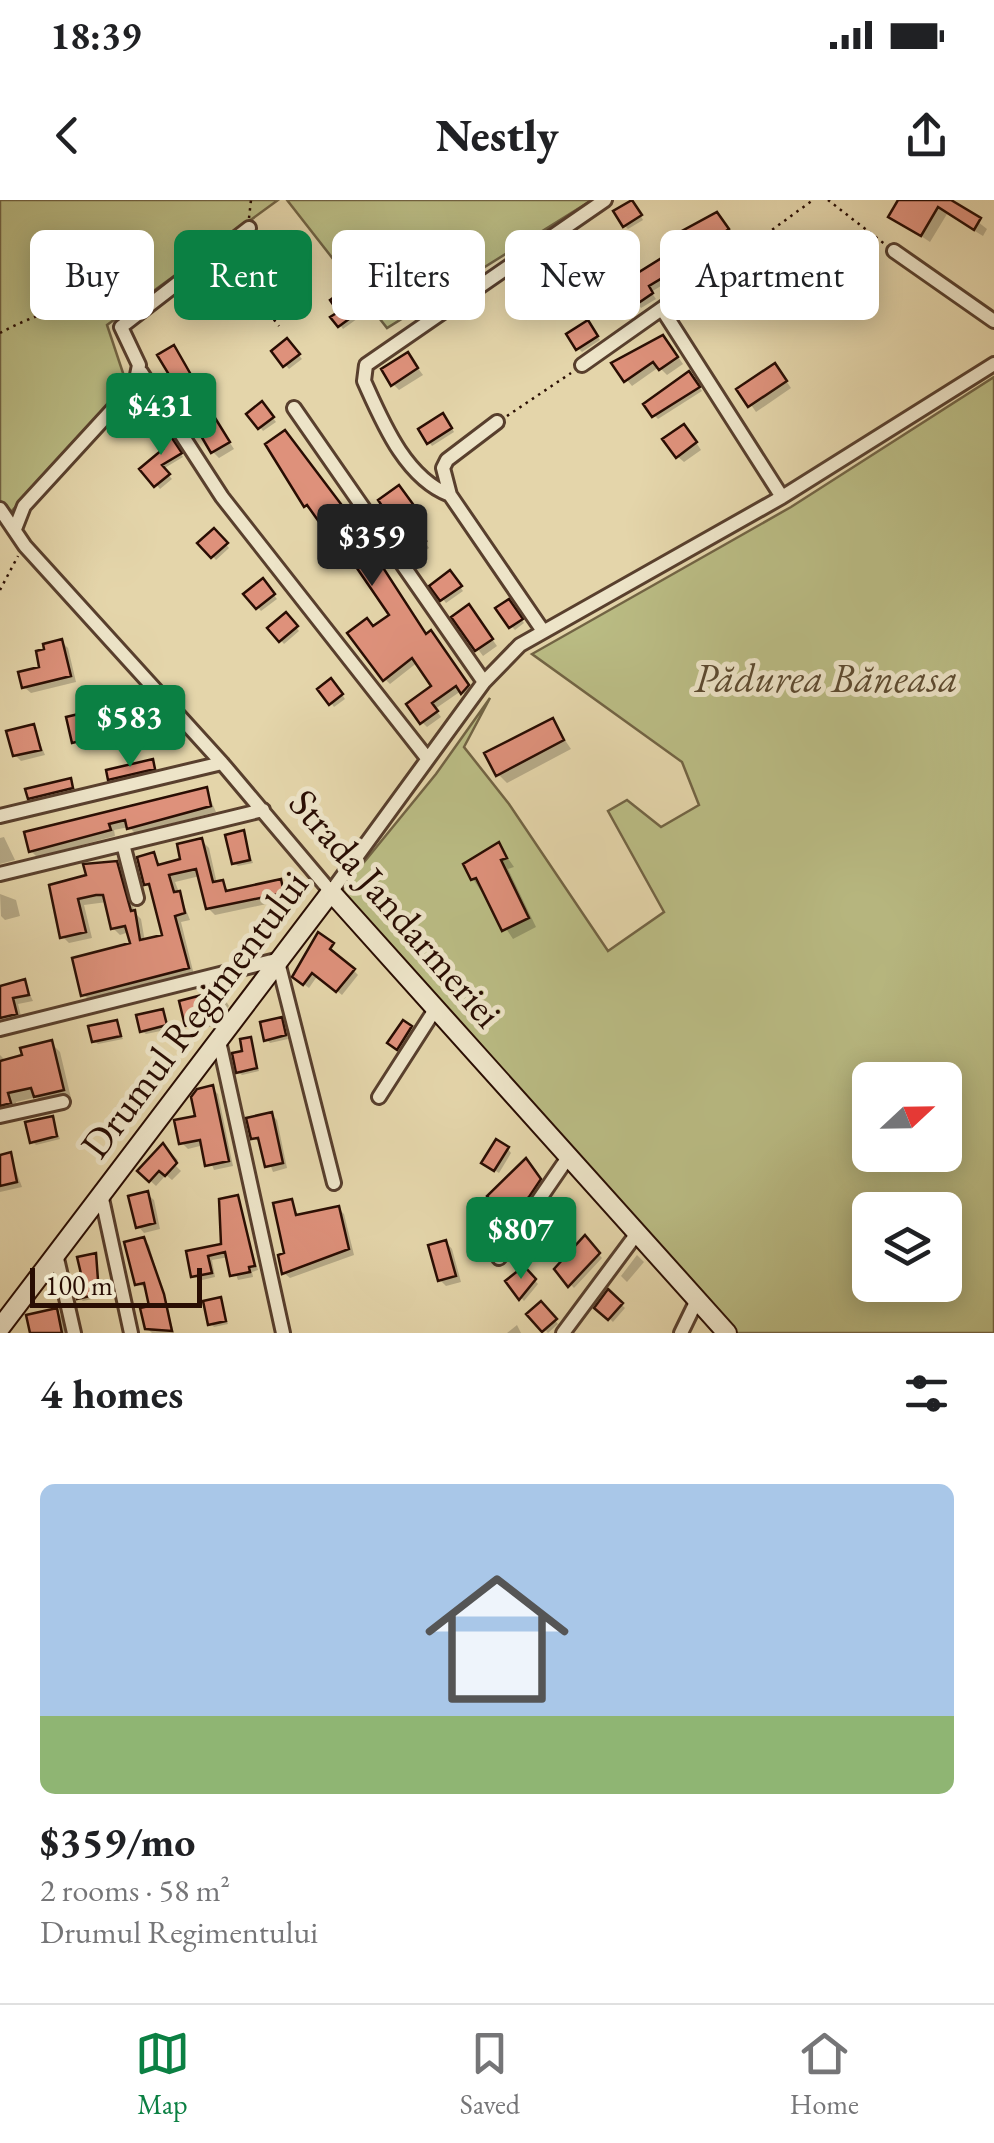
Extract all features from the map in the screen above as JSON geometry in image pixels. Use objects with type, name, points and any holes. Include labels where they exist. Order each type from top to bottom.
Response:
[{"type":"street","points":[[450,494],[433,488],[412,467],[364,380],[366,364],[606,200]]},
{"type":"street","points":[[894,251],[994,321]]},
{"type":"street","points":[[582,365],[660,311]]},
{"type":"street","points":[[128,320],[121,334],[141,372],[222,497],[427,758]]},
{"type":"street","points":[[668,320],[782,497]]},
{"type":"street","name":"Drumul Regimentului","points":[[0,1328],[331,892],[484,682],[520,645],[782,497],[994,364]]},
{"type":"street","points":[[16,529],[20,512],[127,396],[141,372]]},
{"type":"street","points":[[294,408],[484,682]]},
{"type":"street","points":[[498,422],[447,460],[444,468],[450,494],[543,631]]},
{"type":"street","name":"Strada Jandarmeriei","points":[[0,509],[24,546],[727,1333]]},
{"type":"street","points":[[0,816],[222,764]]},
{"type":"street","points":[[0,874],[263,810]]},
{"type":"street","points":[[124,844],[137,898]]},
{"type":"street","points":[[0,1030],[279,961],[334,1182]]},
{"type":"street","points":[[379,1096],[436,1008]]},
{"type":"street","points":[[219,1041],[283,1333]]},
{"type":"street","points":[[0,1116],[63,1102]]},
{"type":"street","points":[[500,1258],[570,1156]]},
{"type":"street","name":"Drumul Regimentului","points":[[101,1194],[132,1333]]},
{"type":"street","points":[[563,1333],[638,1232]]},
{"type":"street","points":[[56,1254],[74,1333]]},
{"type":"street","points":[[682,1333],[698,1300]]},
{"type":"path","points":[[249,228],[251,200]]},
{"type":"path","points":[[772,230],[813,200]]},
{"type":"path","points":[[828,200],[894,251]]},
{"type":"path","points":[[0,333],[30,317]]},
{"type":"path","points":[[273,320],[278,326]]},
{"type":"path","points":[[498,422],[582,365]]},
{"type":"path","points":[[0,590],[24,546]]},
{"type":"green space","points":[[0,200],[278,200],[237,230],[174,230],[174,276],[154,291],[154,230],[30,230],[30,320],[114,320],[107,325],[128,388],[8,515],[0,504]]},
{"type":"green space","points":[[287,200],[592,200],[544,230],[505,230],[505,254],[485,267],[485,230],[332,230],[332,258]]},
{"type":"green space","points":[[381,320],[400,320],[387,328]]},
{"type":"green space","name":"Pădurea Băneasa","points":[[994,377],[994,1333],[727,1333],[331,892],[343,888],[436,774],[490,698],[464,747],[509,804],[608,951],[664,912],[608,811],[627,800],[661,827],[699,805],[682,762],[532,654],[791,507]]},
{"type":"building","points":[[632,200],[642,215],[623,227],[613,211]]},
{"type":"building","points":[[898,200],[951,200],[981,218],[974,230],[938,207],[921,236],[888,217]]},
{"type":"building","points":[[717,212],[729,229],[727,230],[684,230]]},
{"type":"building","points":[[660,259],[660,279],[649,286],[653,293],[640,302],[640,272]]},
{"type":"building","points":[[588,320],[598,336],[576,350],[566,334]]},
{"type":"building","points":[[663,335],[678,357],[659,370],[653,362],[624,382],[611,363]]},
{"type":"building","points":[[287,338],[300,354],[283,367],[271,351]]},
{"type":"building","points":[[174,345],[190,373],[174,383],[157,355]]},
{"type":"building","points":[[408,352],[418,368],[391,386],[381,369]]},
{"type":"building","points":[[775,363],[787,381],[748,407],[736,389]]},
{"type":"building","points":[[689,371],[700,387],[652,417],[643,404]]},
{"type":"building","points":[[262,401],[274,417],[258,429],[246,414]]},
{"type":"building","points":[[212,413],[230,442],[211,453],[194,424]]},
{"type":"building","points":[[443,413],[452,428],[427,444],[418,429]]},
{"type":"building","points":[[684,424],[697,442],[676,458],[662,439]]},
{"type":"building","points":[[164,426],[182,453],[162,465],[170,474],[154,487],[139,469],[163,449],[153,433]]},
{"type":"building","points":[[285,430],[347,512],[426,634],[431,630],[469,685],[461,694],[456,686],[432,703],[438,711],[420,724],[406,704],[431,686],[412,658],[383,681],[347,633],[367,618],[373,626],[389,615],[350,558],[347,561],[307,505],[304,507],[265,444]]},
{"type":"building","points":[[399,485],[418,511],[409,518],[426,541],[408,554],[397,540],[403,536],[378,500]]},
{"type":"building","points":[[214,528],[228,543],[211,558],[197,543]]},
{"type":"building","points":[[450,570],[462,586],[440,601],[429,586]]},
{"type":"building","points":[[263,578],[275,594],[256,609],[243,594]]},
{"type":"building","points":[[509,599],[523,619],[509,628],[495,608]]},
{"type":"building","points":[[469,604],[493,639],[475,651],[451,617]]},
{"type":"building","points":[[286,612],[298,626],[279,642],[267,628]]},
{"type":"building","points":[[62,639],[71,676],[22,688],[18,672],[39,667],[36,651],[44,649],[43,644]]},
{"type":"building","points":[[331,678],[343,694],[329,705],[317,689]]},
{"type":"building","points":[[129,694],[139,735],[111,741],[109,734],[72,743],[66,717],[104,708],[102,700]]},
{"type":"building","points":[[553,718],[564,740],[496,776],[484,753]]},
{"type":"building","points":[[34,724],[41,750],[13,756],[6,731]]},
{"type":"building","points":[[153,759],[155,769],[108,780],[106,770]]},
{"type":"building","points":[[71,778],[73,788],[28,799],[25,789]]},
{"type":"building","points":[[207,787],[211,806],[127,829],[125,820],[109,824],[111,830],[29,852],[24,832]]},
{"type":"building","points":[[244,830],[250,860],[232,864],[225,835]]},
{"type":"building","points":[[202,838],[213,882],[223,880],[226,891],[281,879],[284,893],[206,909],[196,869],[169,875],[174,892],[180,891],[185,913],[175,916],[189,968],[81,996],[72,958],[130,943],[125,926],[111,929],[103,895],[78,899],[86,932],[60,938],[49,885],[86,875],[83,864],[117,861],[131,911],[135,910],[140,940],[162,935],[149,884],[144,885],[137,857],[154,852],[158,865],[180,859],[177,844]]},
{"type":"building","points":[[499,842],[507,858],[501,860],[529,918],[502,931],[476,878],[471,880],[463,864]]},
{"type":"building","points":[[318,932],[334,943],[330,949],[355,969],[336,992],[312,973],[303,985],[292,977]]},
{"type":"building","points":[[25,979],[29,995],[13,998],[17,1014],[0,1018],[0,986]]},
{"type":"building","points":[[221,990],[224,999],[207,1020],[185,1026],[179,1001]]},
{"type":"building","points":[[163,1009],[167,1025],[140,1032],[136,1015]]},
{"type":"building","points":[[282,1017],[286,1035],[264,1041],[260,1022]]},
{"type":"building","points":[[117,1020],[121,1036],[92,1042],[88,1026]]},
{"type":"building","points":[[403,1020],[412,1026],[397,1050],[387,1043]]},
{"type":"building","points":[[251,1037],[257,1068],[236,1073],[232,1053],[242,1051],[240,1039]]},
{"type":"building","points":[[52,1040],[64,1090],[34,1097],[31,1088],[8,1093],[11,1103],[0,1106],[0,1061],[22,1055],[20,1048]]},
{"type":"building","points":[[213,1085],[229,1161],[205,1166],[200,1140],[179,1144],[174,1120],[195,1116],[191,1097],[197,1089]]},
{"type":"building","points":[[272,1112],[283,1163],[265,1167],[258,1138],[251,1139],[246,1118]]},
{"type":"building","points":[[53,1116],[57,1136],[30,1143],[25,1122]]},
{"type":"building","points":[[496,1139],[509,1147],[494,1171],[481,1163]]},
{"type":"building","points":[[163,1143],[177,1163],[165,1176],[159,1171],[149,1182],[137,1171]]},
{"type":"building","points":[[11,1152],[17,1182],[0,1186],[0,1155]]},
{"type":"building","points":[[526,1158],[541,1179],[529,1197],[500,1220],[505,1226],[484,1242],[471,1224],[496,1206],[487,1196]]},
{"type":"building","points":[[148,1191],[155,1223],[136,1228],[128,1196]]},
{"type":"building","points":[[238,1195],[255,1266],[249,1267],[250,1272],[230,1276],[225,1252],[208,1256],[212,1273],[191,1277],[186,1251],[221,1244],[219,1199]]},
{"type":"building","points":[[292,1199],[296,1215],[339,1206],[349,1249],[282,1274],[278,1255],[284,1253],[273,1203]]},
{"type":"building","points":[[534,1231],[548,1249],[537,1258],[523,1241]]},
{"type":"building","points":[[585,1235],[600,1253],[568,1287],[554,1269]]},
{"type":"building","points":[[144,1237],[172,1331],[145,1329],[140,1308],[149,1306],[144,1283],[135,1285],[124,1242]]},
{"type":"building","points":[[446,1240],[456,1276],[438,1281],[428,1245]]},
{"type":"building","points":[[96,1253],[99,1294],[77,1299],[73,1280],[82,1278],[77,1257]]},
{"type":"building","points":[[524,1266],[536,1279],[519,1300],[505,1281]]},
{"type":"building","points":[[608,1289],[623,1303],[608,1320],[594,1308]]},
{"type":"building","points":[[221,1297],[226,1321],[208,1325],[203,1301]]},
{"type":"building","points":[[541,1301],[557,1319],[542,1332],[526,1314]]},
{"type":"building","points":[[57,1308],[62,1333],[30,1333],[26,1315]]}]
